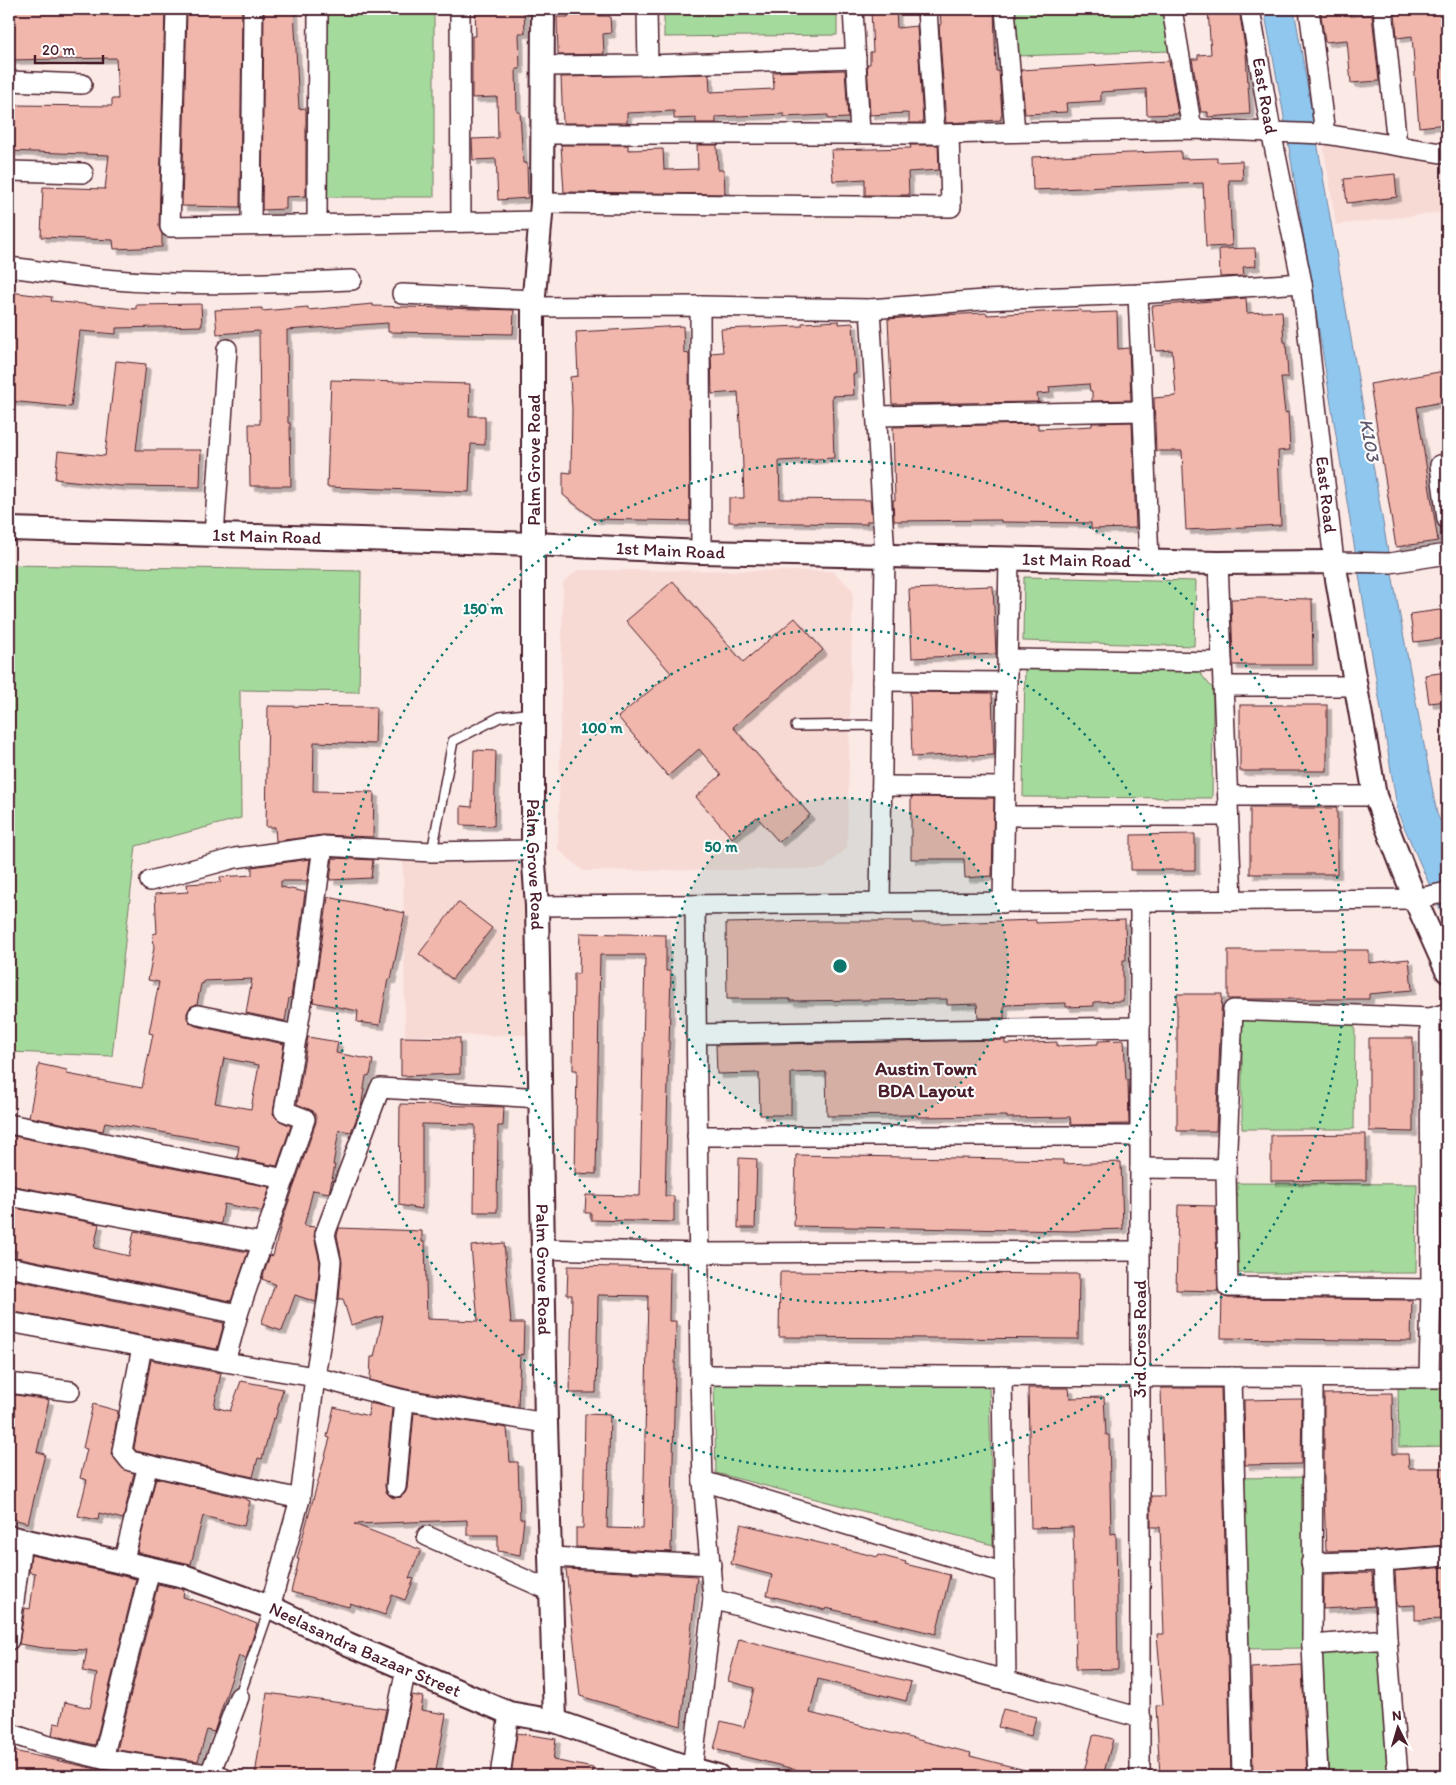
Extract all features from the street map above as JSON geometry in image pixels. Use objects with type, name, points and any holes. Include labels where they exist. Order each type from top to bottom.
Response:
[{"type":"street","points":[[176,9],[170,227],[461,222],[541,212],[951,207],[928,9]]},
{"type":"street","points":[[251,225],[253,9]]},
{"type":"street","points":[[317,224],[318,9]]},
{"type":"street","points":[[460,9],[461,222]]},
{"type":"street","name":"Palm Grove Road","points":[[543,9],[541,212],[534,304],[533,850],[537,906],[542,1249],[555,1721]]},
{"type":"street","points":[[647,9],[648,65]]},
{"type":"street","points":[[853,9],[860,133]]},
{"type":"street","points":[[1005,9],[1015,132]]},
{"type":"street","points":[[1172,9],[1192,129]]},
{"type":"street","name":"East Road","points":[[1250,9],[1277,131],[1302,283],[1334,562],[1375,796],[1432,896],[1447,971]]},
{"type":"street","points":[[1309,9],[1322,133]]},
{"type":"street","points":[[1383,9],[1397,145]]},
{"type":"street","points":[[542,66],[648,65],[856,58]]},
{"type":"street","points":[[9,81],[82,84]]},
{"type":"street","points":[[542,134],[942,134],[1192,129],[1322,133],[1447,154]]},
{"type":"street","points":[[9,172],[83,174]]},
{"type":"street","points":[[9,267],[104,279],[177,283],[262,284],[352,280]]},
{"type":"street","points":[[402,294],[534,304],[870,309],[983,300],[1138,294],[1302,283]]},
{"type":"street","points":[[1138,294],[1149,562]]},
{"type":"street","points":[[700,306],[702,552]]},
{"type":"street","points":[[870,309],[885,556],[880,904]]},
{"type":"street","points":[[214,535],[228,349]]},
{"type":"street","points":[[877,416],[1143,410]]},
{"type":"street","points":[[1440,465],[1447,519]]},
{"type":"street","name":"1st Main Road","points":[[9,529],[534,544],[702,552],[1149,562],[1334,562]]},
{"type":"street","points":[[1334,562],[1390,563],[1447,554]]},
{"type":"street","points":[[1003,903],[1009,558]]},
{"type":"street","points":[[1218,563],[1232,901]]},
{"type":"street","points":[[1007,659],[1222,662]]},
{"type":"street","points":[[883,681],[1007,682]]},
{"type":"street","points":[[1223,686],[1356,686]]},
{"type":"street","points":[[882,786],[1005,787]]},
{"type":"street","points":[[1228,796],[1375,796]]},
{"type":"street","points":[[1004,816],[1228,816]]},
{"type":"street","points":[[150,882],[235,858],[323,846],[432,852],[533,850]]},
{"type":"street","points":[[225,1362],[238,1314],[305,1119],[284,1111],[297,1035],[323,846]]},
{"type":"street","points":[[537,906],[1232,901],[1432,896]]},
{"type":"street","name":"3rd Cross Road","points":[[1140,902],[1140,1776]]},
{"type":"street","points":[[692,1769],[714,1599],[703,1481],[700,1375],[695,905]]},
{"type":"street","points":[[700,1375],[1438,1378],[1431,1289],[1439,1016],[1233,1010],[1226,1169],[1228,1287],[1431,1289]]},
{"type":"street","points":[[198,1015],[297,1035]]},
{"type":"street","points":[[696,1034],[1140,1027]]},
{"type":"street","points":[[270,1607],[300,1499],[315,1377],[328,1296],[331,1261],[325,1234],[380,1088],[540,1098]]},
{"type":"street","points":[[9,1124],[285,1179]]},
{"type":"street","points":[[697,1136],[1140,1136]]},
{"type":"street","points":[[1140,1168],[1226,1169]]},
{"type":"street","points":[[9,1196],[263,1243]]},
{"type":"street","points":[[542,1249],[699,1253],[1140,1251]]},
{"type":"street","points":[[9,1268],[238,1314]]},
{"type":"street","points":[[9,1322],[315,1377],[404,1400],[546,1423]]},
{"type":"street","points":[[142,1347],[122,1450],[130,1461],[300,1499]]},
{"type":"street","points":[[1002,1376],[1006,1681]]},
{"type":"street","points":[[1232,1377],[1242,1776]]},
{"type":"street","points":[[1312,1378],[1312,1644],[1318,1776]]},
{"type":"street","points":[[9,1383],[70,1391]]},
{"type":"street","points":[[396,1487],[404,1400]]},
{"type":"street","points":[[123,1563],[148,1466]]},
{"type":"street","points":[[703,1481],[1005,1573]]},
{"type":"street","points":[[427,1536],[551,1591]]},
{"type":"street","points":[[9,1640],[15,1539]]},
{"type":"street","name":"Neelasandra Bazaar Street","points":[[15,1539],[184,1576],[270,1607],[406,1669],[509,1713],[555,1721],[692,1769],[718,1776]]},
{"type":"street","points":[[1311,1563],[1383,1561],[1447,1556]]},
{"type":"street","points":[[550,1557],[710,1566]]},
{"type":"street","points":[[1383,1561],[1398,1776]]},
{"type":"street","points":[[103,1759],[150,1569]]},
{"type":"street","points":[[714,1599],[1141,1718]]},
{"type":"street","points":[[1312,1644],[1388,1639]]},
{"type":"street","points":[[384,1776],[406,1669]]},
{"type":"street","points":[[9,1733],[45,1745],[103,1759],[207,1775],[239,1696]]},
{"type":"street","points":[[500,1776],[509,1713]]},
{"type":"lane","points":[[432,852],[453,741],[500,717],[533,713]]},
{"type":"lane","points":[[796,726],[883,725]]},
{"type":"lane","points":[[239,1696],[270,1607]]},
{"type":"shaded area","points":[[1323,143],[1438,162],[1445,212],[1336,225]]},
{"type":"shaded area","points":[[578,570],[832,571],[853,590],[847,848],[823,869],[583,871],[558,849],[563,583]]},
{"type":"shaded area","points":[[526,860],[527,1035],[405,1036],[403,861]]},
{"type":"green space","points":[[325,9],[434,9],[434,197],[325,197]]},
{"type":"green space","points":[[664,9],[837,9],[837,35],[664,37]]},
{"type":"green space","points":[[1012,9],[1165,9],[1172,51],[1016,56]]},
{"type":"green space","points":[[9,565],[361,571],[359,692],[240,690],[241,818],[136,846],[112,1056],[9,1052]]},
{"type":"green space","points":[[1024,577],[1196,581],[1194,646],[1023,641]]},
{"type":"green space","points":[[1025,665],[1196,668],[1213,689],[1212,798],[1023,797]]},
{"type":"green space","points":[[1242,1020],[1355,1021],[1354,1129],[1242,1129]]},
{"type":"green space","points":[[1235,1183],[1417,1184],[1416,1273],[1234,1273]]},
{"type":"green space","points":[[714,1384],[989,1385],[993,1545],[716,1473]]},
{"type":"green space","points":[[1447,1384],[1447,1446],[1399,1447],[1398,1385]]},
{"type":"green space","points":[[1302,1477],[1304,1648],[1242,1649],[1240,1478]]},
{"type":"green space","points":[[1386,1646],[1394,1776],[1329,1776],[1321,1650]]},
{"type":"water","points":[[1264,9],[1294,9],[1390,563],[1437,814],[1447,834],[1447,925],[1398,813],[1283,111]]},
{"type":"building","points":[[9,9],[165,9],[159,227],[162,234],[162,247],[114,249],[113,240],[41,237],[43,187],[105,189],[109,155],[9,151],[9,114],[11,105],[112,106],[112,99],[118,99],[116,58],[9,60]]},
{"type":"building","points":[[187,9],[242,9],[240,207],[182,206]]},
{"type":"building","points":[[264,9],[294,9],[299,109],[306,108],[306,196],[286,197],[286,209],[262,210]]},
{"type":"building","points":[[475,9],[524,9],[525,33],[519,33],[520,69],[516,69],[517,112],[520,112],[523,163],[527,163],[528,198],[498,200],[496,159],[473,160],[472,139],[498,138],[497,97],[472,98],[472,36],[476,36]]},
{"type":"building","points":[[567,9],[599,9],[599,16],[610,16],[611,33],[603,34],[604,54],[558,55],[557,17],[568,17]]},
{"type":"building","points":[[896,9],[897,28],[917,26],[923,123],[909,123],[909,114],[906,113],[870,115],[867,64],[870,64],[870,52],[873,52],[871,10]]},
{"type":"building","points":[[940,9],[994,9],[996,71],[999,71],[1001,120],[946,123],[939,25],[941,25]]},
{"type":"building","points":[[1208,9],[1239,9],[1246,54],[1250,114],[1208,117],[1208,112],[1201,112],[1192,59],[1198,59],[1198,55],[1211,54]]},
{"type":"building","points":[[1320,9],[1349,9],[1350,16],[1372,15],[1379,81],[1351,83],[1347,40],[1325,42]]},
{"type":"building","points":[[1396,9],[1447,9],[1447,124],[1419,127],[1412,36],[1397,38]]},
{"type":"building","points":[[1169,61],[1178,114],[1147,115],[1146,89],[1101,92],[1101,101],[1066,103],[1067,112],[1025,114],[1021,70]]},
{"type":"building","points":[[845,70],[848,118],[828,119],[828,115],[784,117],[784,114],[716,117],[716,123],[696,123],[696,118],[674,119],[674,111],[627,113],[627,123],[563,123],[561,77],[709,74],[710,92],[774,89],[773,72]]},
{"type":"building","points":[[561,145],[628,145],[628,150],[663,149],[664,170],[698,169],[697,145],[717,145],[718,170],[724,170],[725,194],[564,192]]},
{"type":"building","points":[[910,145],[938,145],[939,170],[908,172],[909,195],[865,195],[865,179],[833,181],[831,150],[911,148]]},
{"type":"building","points":[[1181,151],[1181,159],[1217,158],[1217,162],[1242,161],[1243,180],[1229,180],[1232,246],[1206,247],[1203,183],[1033,190],[1032,157]]},
{"type":"building","points":[[1395,174],[1397,197],[1347,203],[1344,179]]},
{"type":"building","points":[[1255,248],[1256,266],[1243,267],[1244,276],[1220,277],[1219,249]]},
{"type":"building","points":[[9,292],[52,297],[51,301],[136,309],[136,305],[201,304],[202,326],[116,328],[116,334],[80,331],[71,407],[9,401]]},
{"type":"building","points":[[1246,298],[1247,313],[1282,311],[1288,377],[1281,377],[1285,413],[1288,412],[1290,450],[1278,451],[1281,525],[1186,530],[1182,451],[1156,451],[1154,398],[1176,396],[1172,350],[1156,351],[1152,306]]},
{"type":"building","points":[[373,304],[373,306],[514,310],[513,334],[388,332],[388,323],[287,330],[291,486],[250,486],[249,424],[260,424],[259,331],[217,334],[215,310],[262,308],[262,311],[308,307],[308,310]]},
{"type":"building","points":[[1081,310],[1081,312],[1091,313],[1117,312],[1118,349],[1129,348],[1131,400],[1092,401],[1092,391],[1090,391],[1089,384],[1049,387],[1050,393],[1037,394],[1038,402],[892,404],[888,319],[940,315],[987,313],[987,315]]},
{"type":"building","points":[[839,321],[839,324],[853,323],[856,374],[853,374],[854,395],[832,396],[834,458],[779,461],[780,499],[870,500],[872,521],[867,521],[867,524],[729,522],[729,498],[744,498],[742,439],[738,392],[712,394],[711,353],[723,352],[721,329],[802,326],[802,323]]},
{"type":"building","points":[[683,326],[684,353],[689,354],[690,521],[594,519],[563,495],[563,472],[571,473],[572,409],[570,377],[578,376],[576,332]]},
{"type":"building","points":[[116,361],[146,364],[136,450],[201,450],[200,487],[120,486],[55,479],[58,451],[105,456]]},
{"type":"building","points":[[1445,371],[1447,401],[1417,407],[1438,541],[1396,547],[1370,384]]},
{"type":"building","points":[[331,380],[470,384],[469,416],[485,416],[485,445],[471,444],[469,492],[327,487]]},
{"type":"building","points":[[1132,422],[1136,528],[1091,529],[1091,523],[1001,522],[1001,520],[894,521],[893,427],[1038,424],[1038,429],[1092,426],[1092,423]]},
{"type":"building","points":[[673,581],[743,662],[795,618],[823,650],[733,727],[810,815],[779,842],[757,817],[732,838],[696,797],[721,775],[699,749],[668,776],[618,717],[671,673],[626,621]]},
{"type":"building","points":[[993,586],[996,654],[912,658],[909,589]]},
{"type":"building","points":[[1231,599],[1312,599],[1313,665],[1233,665]]},
{"type":"building","points":[[1447,609],[1447,638],[1414,642],[1410,614]]},
{"type":"building","points":[[1447,672],[1447,701],[1429,703],[1425,675]]},
{"type":"building","points":[[910,692],[992,693],[994,755],[968,756],[968,754],[912,757]]},
{"type":"building","points":[[1240,705],[1327,705],[1327,771],[1240,771]]},
{"type":"building","points":[[268,706],[376,707],[375,744],[314,742],[313,791],[374,792],[373,837],[323,835],[276,841],[275,827],[266,827]]},
{"type":"building","points":[[474,750],[496,751],[494,826],[461,825],[461,806],[472,807]]},
{"type":"building","points":[[911,797],[994,798],[992,876],[965,878],[964,859],[911,859]]},
{"type":"building","points":[[1250,808],[1337,808],[1337,874],[1250,874]]},
{"type":"building","points":[[1195,834],[1195,870],[1131,870],[1131,835]]},
{"type":"building","points":[[333,858],[373,860],[371,878],[330,880]]},
{"type":"building","points":[[310,859],[307,881],[281,881],[281,887],[305,892],[291,998],[289,998],[285,1021],[246,1013],[252,979],[204,981],[201,984],[197,1004],[190,1007],[187,1018],[190,1023],[196,1026],[284,1044],[273,1114],[280,1121],[291,1126],[277,1166],[237,1158],[239,1146],[105,1122],[103,1131],[29,1117],[39,1064],[67,1070],[67,1074],[142,1088],[153,1034],[149,1033],[159,982],[148,980],[154,948],[153,934],[157,933],[155,894],[188,892],[187,884],[221,882],[220,877],[252,875],[252,867]],"holes":[[[224,1058],[259,1065],[251,1109],[215,1103]]]},
{"type":"building","points":[[328,897],[405,913],[391,979],[388,979],[380,1025],[357,1022],[358,1011],[313,1002]]},
{"type":"building","points":[[458,902],[492,928],[452,979],[419,954]]},
{"type":"building","points":[[1036,920],[1036,923],[1125,920],[1126,960],[1123,960],[1123,1001],[1094,1002],[1094,1006],[1066,1007],[1066,1003],[1004,1005],[1004,1018],[978,1018],[977,1004],[947,1005],[947,999],[790,1001],[790,999],[727,999],[726,923],[913,921],[913,923],[943,923]]},
{"type":"building","points":[[580,933],[666,935],[666,971],[671,971],[665,1196],[674,1196],[674,1222],[591,1220],[591,1213],[585,1213],[586,1195],[640,1196],[645,955],[600,955],[596,1174],[575,1173],[577,1070],[573,1070],[574,973],[579,974]]},
{"type":"building","points":[[1228,950],[1369,950],[1369,963],[1409,959],[1412,990],[1369,994],[1369,999],[1228,999]]},
{"type":"building","points":[[1177,994],[1222,994],[1216,1131],[1177,1131]]},
{"type":"building","points":[[308,1037],[338,1042],[336,1053],[373,1060],[370,1075],[366,1076],[361,1108],[351,1132],[339,1130],[333,1165],[335,1165],[329,1193],[313,1190],[304,1226],[316,1227],[314,1236],[320,1262],[316,1302],[295,1295],[282,1331],[261,1324],[275,1284],[262,1279],[270,1255],[273,1256],[281,1224],[316,1122],[313,1111],[297,1104]]},
{"type":"building","points":[[401,1037],[460,1038],[460,1074],[401,1076]]},
{"type":"building","points":[[1369,1038],[1413,1038],[1413,1132],[1369,1131]]},
{"type":"building","points":[[1005,1040],[1005,1044],[1057,1042],[1057,1046],[1098,1044],[1098,1041],[1124,1040],[1126,1080],[1128,1080],[1129,1124],[1071,1125],[1070,1117],[827,1116],[826,1072],[791,1073],[791,1115],[760,1115],[759,1073],[717,1074],[716,1045]]},
{"type":"building","points":[[400,1104],[504,1107],[503,1126],[498,1126],[497,1212],[474,1212],[475,1125],[422,1124],[422,1209],[399,1205]]},
{"type":"building","points":[[1366,1134],[1366,1180],[1271,1181],[1271,1135]]},
{"type":"building","points":[[9,1135],[270,1187],[262,1211],[224,1204],[221,1224],[9,1185]]},
{"type":"building","points":[[796,1155],[1063,1160],[1063,1164],[1121,1162],[1123,1229],[1072,1231],[794,1226]]},
{"type":"building","points":[[739,1158],[757,1159],[755,1228],[738,1228]]},
{"type":"building","points":[[1178,1205],[1215,1206],[1218,1291],[1176,1290]]},
{"type":"building","points":[[9,1207],[99,1224],[94,1248],[129,1256],[134,1231],[248,1252],[231,1301],[16,1257],[17,1251],[9,1250],[14,1225],[9,1224]]},
{"type":"building","points":[[339,1228],[422,1231],[422,1242],[425,1242],[427,1319],[478,1321],[471,1246],[504,1243],[511,1323],[524,1323],[523,1355],[520,1354],[518,1407],[406,1389],[370,1380],[371,1357],[374,1357],[383,1316],[351,1325],[343,1299],[339,1299],[342,1262],[337,1235]]},
{"type":"building","points":[[568,1266],[670,1268],[669,1321],[676,1321],[671,1552],[576,1547],[576,1528],[583,1528],[585,1414],[610,1415],[607,1528],[643,1529],[648,1296],[598,1295],[596,1393],[570,1393],[572,1295],[567,1295]]},
{"type":"building","points":[[780,1272],[1079,1274],[1078,1339],[779,1337]]},
{"type":"building","points":[[11,1279],[224,1323],[217,1349],[9,1311]]},
{"type":"building","points":[[1222,1296],[1228,1298],[1412,1300],[1411,1341],[1221,1338]]},
{"type":"building","points":[[151,1360],[221,1373],[214,1407],[230,1411],[241,1381],[283,1389],[262,1459],[258,1458],[253,1477],[136,1451],[134,1448]]},
{"type":"building","points":[[1028,1388],[1069,1388],[1070,1398],[1104,1397],[1106,1435],[1109,1435],[1111,1534],[1116,1533],[1118,1669],[1076,1670],[1073,1527],[1031,1528]]},
{"type":"building","points":[[1161,1388],[1221,1388],[1231,1776],[1160,1776],[1156,1706],[1163,1705],[1157,1634],[1164,1634],[1160,1527],[1151,1527],[1151,1496],[1164,1496]]},
{"type":"building","points":[[1392,1393],[1393,1454],[1408,1454],[1409,1468],[1447,1468],[1447,1545],[1382,1550],[1326,1551],[1324,1394]]},
{"type":"building","points":[[9,1394],[49,1400],[37,1452],[45,1454],[28,1523],[9,1518]]},
{"type":"building","points":[[1302,1399],[1301,1464],[1245,1465],[1244,1400]]},
{"type":"building","points":[[369,1403],[392,1408],[385,1486],[386,1492],[394,1498],[401,1497],[407,1489],[414,1413],[507,1428],[510,1462],[518,1462],[520,1519],[524,1519],[520,1555],[498,1551],[498,1535],[467,1535],[467,1520],[354,1524],[421,1550],[409,1578],[414,1579],[405,1600],[392,1595],[385,1615],[350,1603],[349,1607],[291,1592],[299,1559],[297,1559],[330,1438],[327,1437],[334,1407],[368,1416]]},
{"type":"building","points":[[93,1404],[118,1411],[111,1454],[122,1468],[134,1473],[123,1519],[99,1513],[98,1520],[78,1516],[87,1480],[80,1478],[87,1449],[83,1448]]},
{"type":"building","points":[[156,1478],[247,1499],[250,1501],[244,1526],[203,1516],[191,1564],[137,1552]]},
{"type":"building","points":[[741,1524],[878,1557],[879,1555],[906,1562],[905,1564],[950,1575],[936,1634],[826,1608],[825,1610],[767,1595],[772,1575],[731,1564]]},
{"type":"building","points":[[31,1555],[136,1579],[95,1745],[52,1735],[54,1723],[60,1724],[65,1702],[90,1708],[97,1674],[83,1671],[87,1650],[44,1648],[19,1644],[25,1608],[30,1609],[35,1573],[29,1572]]},
{"type":"building","points":[[1447,1567],[1447,1619],[1415,1620],[1415,1605],[1397,1606],[1395,1571]]},
{"type":"building","points":[[566,1569],[697,1576],[681,1726],[580,1696]]},
{"type":"building","points":[[1372,1573],[1374,1606],[1323,1609],[1324,1574]]},
{"type":"building","points":[[158,1584],[184,1590],[183,1597],[218,1608],[257,1624],[246,1659],[239,1656],[214,1732],[207,1730],[198,1761],[117,1750]]},
{"type":"building","points":[[739,1639],[911,1682],[906,1701],[818,1679],[810,1713],[971,1753],[970,1756],[1025,1770],[1025,1776],[822,1776],[714,1749],[721,1721],[744,1727],[754,1688],[728,1681]]},
{"type":"building","points":[[1302,1665],[1307,1776],[1253,1776],[1251,1668]]},
{"type":"building","points":[[267,1693],[386,1709],[373,1776],[255,1776]]},
{"type":"building","points":[[412,1695],[423,1697],[421,1710],[446,1714],[435,1776],[395,1776]]},
{"type":"building","points":[[1003,1709],[1036,1717],[1031,1736],[998,1727]]},
{"type":"building","points":[[517,1733],[556,1739],[553,1760],[593,1768],[592,1776],[511,1776]]},
{"type":"building","points":[[1093,1736],[1113,1739],[1103,1776],[1083,1776]]},
{"type":"building","points":[[9,1750],[101,1770],[144,1776],[9,1776]]},
{"type":"district","name":"Austin Town BDA Layout","points":[[926,1079]]},
{"type":"water label","name":"K103","points":[[1370,440]]}]
